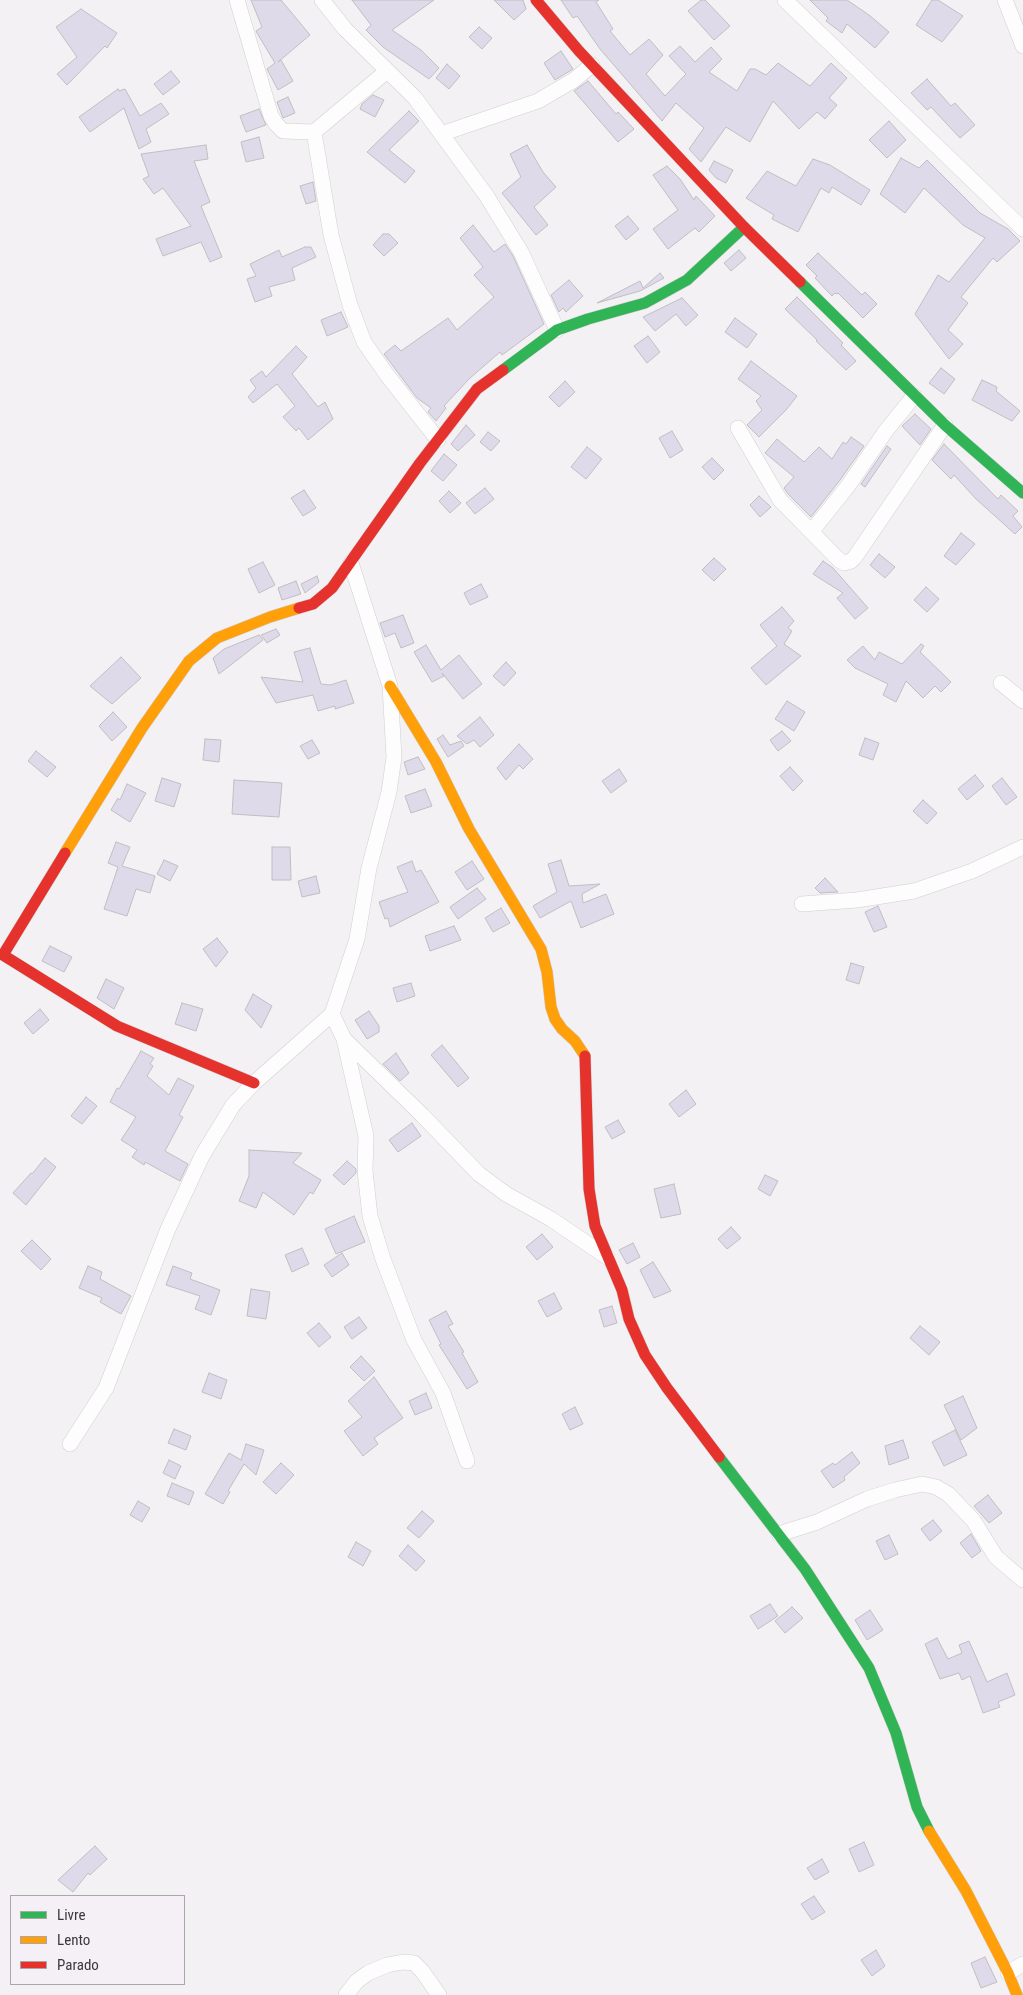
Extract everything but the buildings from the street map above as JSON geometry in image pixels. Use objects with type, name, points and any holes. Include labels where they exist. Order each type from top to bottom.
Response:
[{"type":"street","points":[[236,0],[263,84],[271,116],[283,131],[314,132],[387,71]]},
{"type":"street","points":[[322,0],[345,29],[415,98],[486,195],[521,252],[557,330]]},
{"type":"street","points":[[536,0],[592,65],[744,227],[945,426],[1023,493]]},
{"type":"street","points":[[785,0],[1023,229]]},
{"type":"street","points":[[1005,0],[1023,46]]},
{"type":"street","points":[[441,134],[538,101],[574,80],[592,65]]},
{"type":"street","points":[[314,132],[331,235],[350,306],[364,342],[438,440]]},
{"type":"street","points":[[254,1083],[118,1026],[3,955],[142,728],[189,661],[217,638],[270,617],[313,604],[332,588],[477,389],[557,330],[645,303],[687,280],[744,227]]},
{"type":"street","points":[[812,531],[914,396]]},
{"type":"street","points":[[738,428],[780,500],[844,563],[851,561],[945,426]]},
{"type":"street","points":[[350,563],[390,686],[436,762],[469,829],[541,949],[548,972],[548,990],[555,1019],[562,1029],[575,1041],[586,1058],[589,1189],[595,1226],[622,1290],[629,1319],[645,1355],[667,1388],[805,1570],[869,1668],[896,1733],[917,1807],[930,1834],[966,1891],[1008,1973],[1017,1995]]},
{"type":"street","points":[[1001,683],[1023,701]]},
{"type":"street","points":[[70,1444],[106,1388],[168,1229],[202,1156],[233,1105],[254,1083],[332,1014],[357,939],[369,868],[389,792],[394,757],[390,686]]},
{"type":"street","points":[[802,904],[856,900],[914,891],[972,871],[1023,847]]},
{"type":"street","points":[[332,1014],[344,1039],[366,1136],[365,1171],[370,1216],[383,1259],[414,1340],[444,1392],[467,1461]]},
{"type":"street","points":[[344,1039],[479,1174],[506,1194],[551,1219],[609,1258]]},
{"type":"street","points":[[779,1534],[817,1522],[867,1499],[922,1484],[948,1494],[973,1520],[996,1557],[1023,1580]]},
{"type":"street","points":[[346,1995],[357,1981],[368,1973],[387,1965],[403,1962],[414,1963],[439,1995]]},
{"type":"street","points":[[1008,1973],[1023,1964]]},
{"type":"traffic: fast","points":[[503,370],[557,330],[645,303],[687,280],[744,227]]},
{"type":"traffic: fast","points":[[800,282],[945,425],[1023,493]]},
{"type":"traffic: fast","points":[[719,1457],[805,1569],[869,1668],[896,1733],[917,1807],[929,1831]]},
{"type":"traffic: slow","points":[[65,853],[142,728],[189,661],[217,638],[270,617],[299,608]]},
{"type":"traffic: slow","points":[[390,686],[436,762],[469,829],[541,949],[547,972],[551,1007],[555,1019],[562,1029],[575,1041],[585,1056]]},
{"type":"traffic: slow","points":[[929,1831],[966,1891],[1008,1973],[1017,1995]]},
{"type":"traffic: jam","points":[[536,0],[579,51],[744,227],[800,282]]},
{"type":"traffic: jam","points":[[299,608],[313,604],[332,588],[420,463],[477,389],[503,370]]},
{"type":"traffic: jam","points":[[65,853],[3,955],[117,1026],[254,1083]]},
{"type":"traffic: jam","points":[[585,1056],[589,1189],[595,1226],[622,1290],[629,1319],[645,1355],[667,1388],[719,1457]]}]
